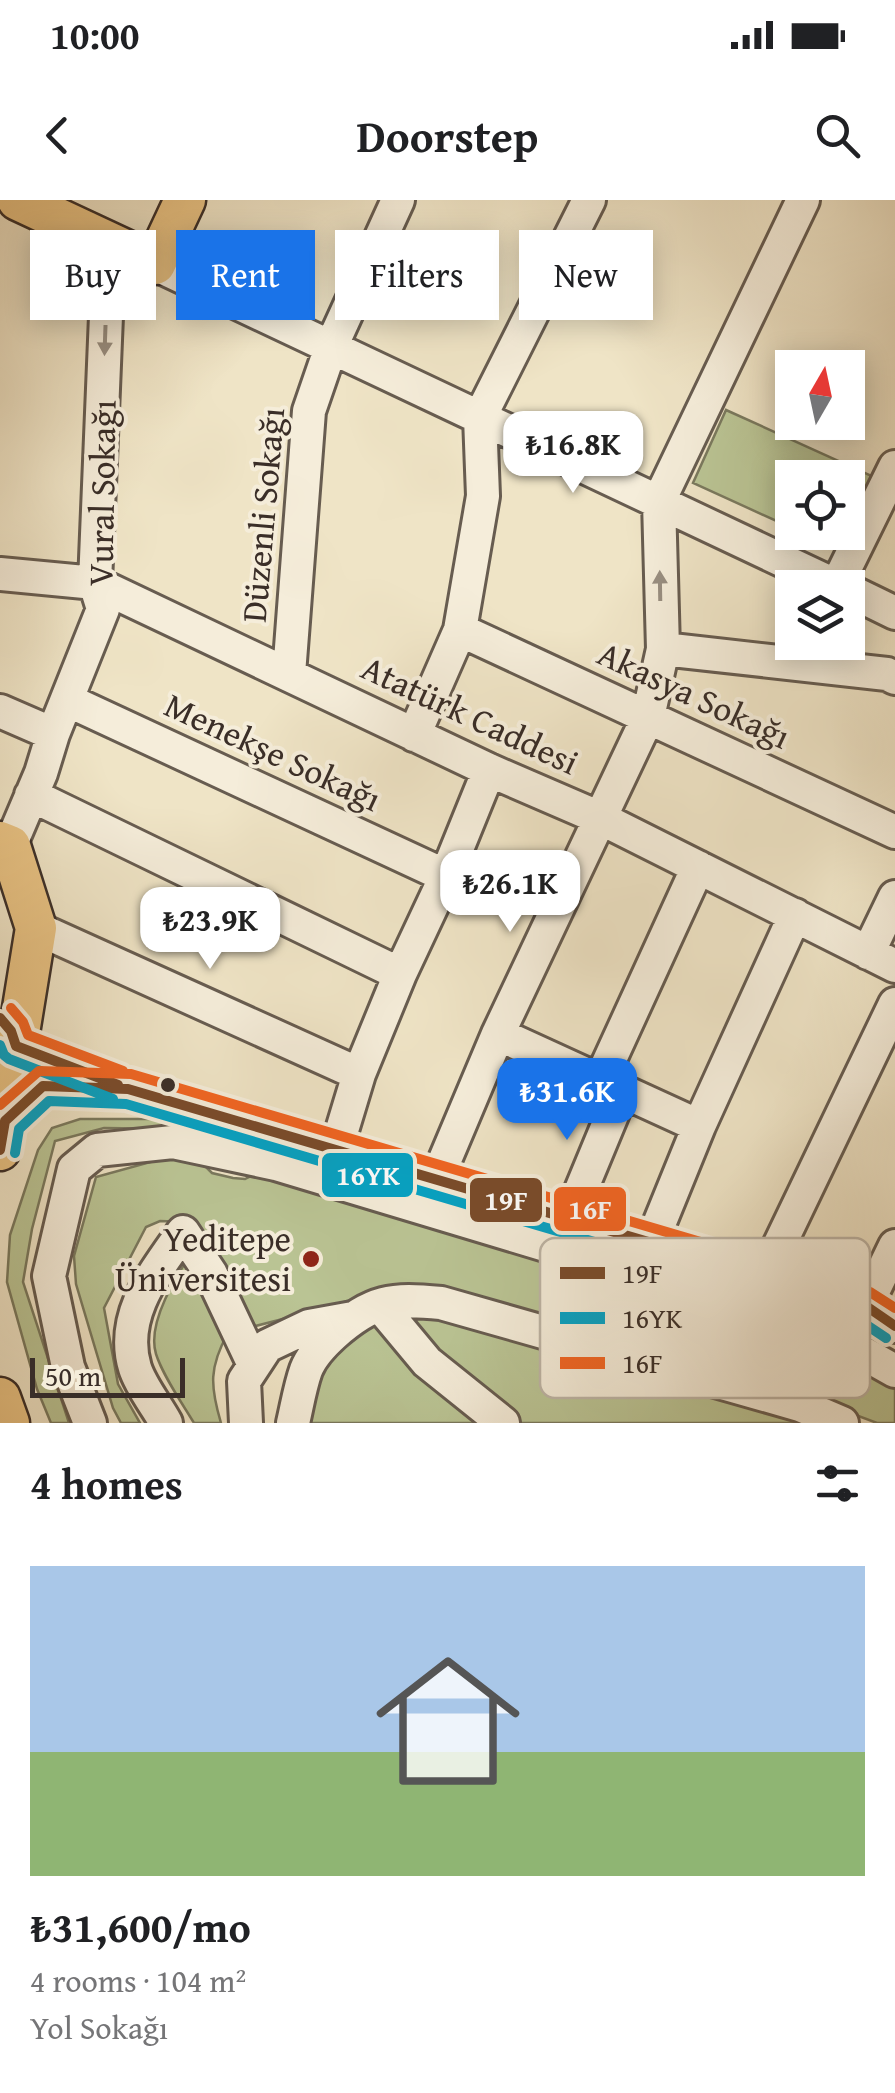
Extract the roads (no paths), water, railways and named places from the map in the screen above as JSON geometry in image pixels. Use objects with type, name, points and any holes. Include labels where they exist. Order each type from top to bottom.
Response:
[{"type":"main road","points":[[18,200],[81,230]]},
{"type":"main road","points":[[156,260],[186,200]]},
{"type":"main road","name":"Vural Sokağı","points":[[2,1131],[18,925],[10,856]]},
{"type":"main road","points":[[0,1398],[9,1423]]},
{"type":"street","name":"Düzenli Sokağı","points":[[289,674],[309,411],[331,347],[398,200]]},
{"type":"street","points":[[414,734],[460,630],[484,496],[480,417],[588,200]]},
{"type":"street","points":[[436,1180],[498,1034],[648,717],[663,649],[658,501],[802,200]]},
{"type":"street","points":[[156,265],[804,570]]},
{"type":"street","name":"Vural Sokağı","points":[[10,856],[103,610],[95,582],[106,320]]},
{"type":"street","points":[[850,570],[895,467]]},
{"type":"street","name":"Atatürk Caddesi","points":[[0,574],[95,582],[489,770],[600,818],[882,959]]},
{"type":"street","points":[[865,599],[895,613]]},
{"type":"street","name":"Akasya Sokağı","points":[[460,630],[895,832]]},
{"type":"street","points":[[663,649],[895,678]]},
{"type":"street","name":"Menekşe Sokağı","points":[[67,700],[446,876]]},
{"type":"street","points":[[0,711],[54,734]]},
{"type":"street","points":[[336,1150],[359,1074],[489,770]]},
{"type":"street","points":[[31,795],[400,974]]},
{"type":"street","points":[[569,1219],[611,1086],[698,867]]},
{"type":"street","points":[[882,959],[895,897]]},
{"type":"street","points":[[653,1238],[699,1126],[795,915]]},
{"type":"street","points":[[18,925],[359,1074]]},
{"type":"street","points":[[782,1238],[895,1004]]},
{"type":"street","points":[[8,1032],[128,1089],[631,1238]]},
{"type":"street","points":[[498,1034],[699,1126]]},
{"type":"street","points":[[2,1131],[43,1086],[128,1089]]},
{"type":"street","points":[[90,1423],[68,1367],[49,1276],[74,1169],[98,1150],[173,1142],[276,1164],[540,1243]]},
{"type":"street","points":[[166,1423],[136,1369],[130,1333],[145,1287],[183,1232],[211,1274],[254,1365]]},
{"type":"street","points":[[870,1298],[895,1246]]},
{"type":"street","points":[[246,1423],[244,1381],[254,1365],[267,1346],[309,1326],[413,1300],[441,1303],[540,1331]]},
{"type":"street","points":[[870,1309],[895,1326]]},
{"type":"street","points":[[293,1423],[307,1366],[327,1340],[367,1311],[387,1314],[428,1362],[503,1423]]},
{"type":"street","points":[[870,1357],[895,1371]]},
{"type":"street","points":[[779,1398],[842,1423]]},
{"type":"place","name":"Yeditepe Üniversitesi","points":[[311,1259]]}]
